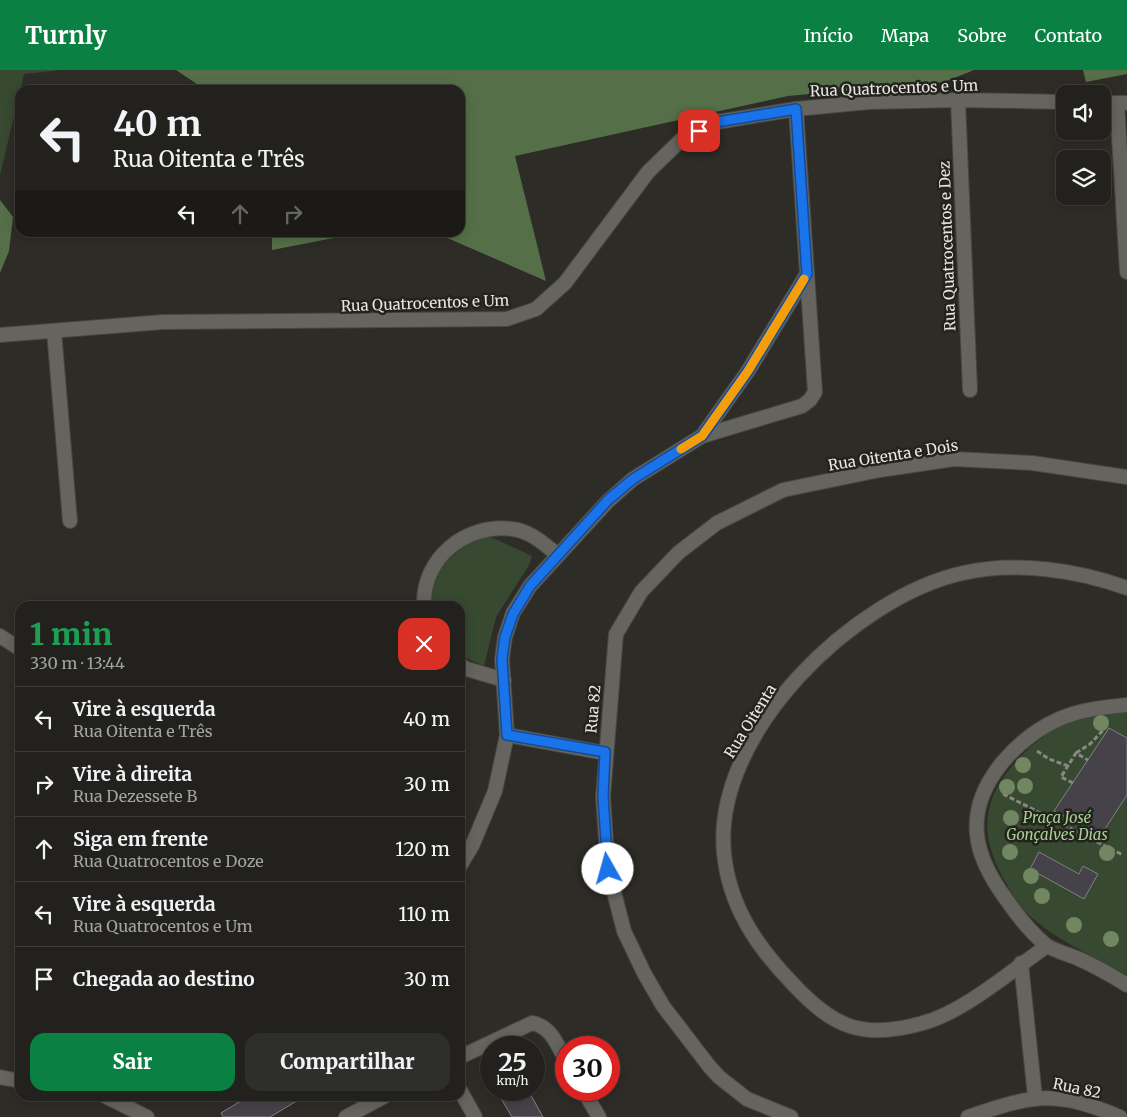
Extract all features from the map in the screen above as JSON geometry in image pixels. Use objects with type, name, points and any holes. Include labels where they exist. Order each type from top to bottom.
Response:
[{"type":"street","name":"Rua Quatrocentos e Um","points":[[0,335],[163,322],[507,320],[536,309],[565,283],[648,172],[681,140],[717,122],[796,109],[869,102],[958,100],[1056,102]]},
{"type":"street","name":"Rua Quatrocentos e Dez","points":[[958,100],[970,390]]},
{"type":"street","points":[[1122,103],[1127,272]]},
{"type":"street","points":[[465,858],[472,846],[494,791],[507,735],[502,659],[505,637],[513,614],[530,586],[608,500],[633,479],[702,436],[802,406],[810,400],[815,392],[796,109]]},
{"type":"street","points":[[702,436],[748,371],[807,274]]},
{"type":"street","points":[[54,331],[70,521]]},
{"type":"street","name":"Rua Oitenta e Dois","points":[[783,490],[880,470],[954,459],[1032,463],[1127,477]]},
{"type":"street","name":"Rua 82","points":[[783,490],[716,523],[678,553],[641,592],[616,634],[605,752],[603,797],[608,869],[624,931],[644,973],[680,1030],[719,1077],[747,1099],[791,1117]]},
{"type":"street","points":[[424,601],[423,596],[432,567],[443,552],[462,538],[484,529],[513,529],[534,536],[558,555]]},
{"type":"street","name":"Rua Oitenta","points":[[1047,946],[962,1004],[926,1022],[891,1030],[874,1030],[840,1023],[825,1015],[798,989],[756,942],[740,914],[731,887],[724,853],[723,836],[730,792],[741,763],[752,742],[796,679],[848,629],[913,590],[964,572],[1004,568],[1059,571],[1098,578],[1127,588]]},
{"type":"street","points":[[0,636],[15,646]]},
{"type":"street","points":[[465,667],[504,680]]},
{"type":"street","points":[[1127,705],[1085,711],[1064,717],[1042,728],[1026,740],[1004,761],[987,787],[979,809],[977,825],[978,843],[984,862],[1011,905],[1047,946],[1088,963],[1127,985]]},
{"type":"street","points":[[507,735],[605,752]]},
{"type":"street","points":[[1021,963],[1035,1097]]},
{"type":"street","points":[[465,1055],[532,1023],[540,1024],[549,1030],[555,1041]]},
{"type":"street","points":[[0,1077],[15,1080]]},
{"type":"street","name":"Rua 82","points":[[968,1117],[1016,1101],[1035,1097],[1074,1100],[1096,1106],[1120,1117]]},
{"type":"street","points":[[465,1099],[475,1117]]},
{"type":"street","points":[[115,1101],[147,1117]]},
{"type":"street","points":[[346,1117],[376,1101]]},
{"type":"street","points":[[589,1101],[598,1117]]},
{"type":"path","points":[[1073,783],[1061,777],[1076,753],[1090,744],[1111,721]]},
{"type":"path","points":[[1026,740],[1042,756],[1068,766]]},
{"type":"path","points":[[1076,753],[1088,760]]},
{"type":"path","points":[[987,787],[1123,855]]},
{"type":"green space","points":[[0,70],[61,70],[24,74],[21,85],[15,85],[15,112],[0,175]]},
{"type":"green space","points":[[176,70],[974,70],[944,82],[788,96],[515,156],[546,281],[445,237],[465,237],[465,85],[198,85]]},
{"type":"green space","points":[[1083,70],[1127,70],[1127,74],[1086,82]]},
{"type":"green space","points":[[0,200],[13,217],[9,251],[0,273]]},
{"type":"green space","points":[[272,237],[339,237],[272,250]]},
{"type":"green space","points":[[487,535],[532,556],[529,565],[496,617],[484,666],[465,657],[465,601],[432,601],[436,580],[441,570],[455,554]]},
{"type":"green space","name":"Praça José Gonçalves Dias","points":[[1127,712],[1127,975],[1061,939],[1027,913],[1002,876],[994,859],[987,827],[992,798],[999,784],[1021,756],[1037,742],[1048,733],[1074,722],[1097,716]]},
{"type":"building","points":[[1109,728],[1127,738],[1127,795],[1101,835],[1054,811]]},
{"type":"building","points":[[1039,852],[1079,874],[1083,866],[1098,874],[1084,899],[1030,869]]},
{"type":"building","points":[[241,1101],[297,1101],[270,1117],[223,1117],[221,1113]]},
{"type":"building","points":[[503,1101],[534,1101],[543,1117],[512,1117]]},
{"type":"slow traffic","points":[[681,449],[702,436],[748,371],[804,279]]},
{"type":"route","points":[[608,869],[603,797],[605,752],[507,735],[502,659],[505,637],[513,614],[530,586],[608,500],[633,479],[702,436],[748,371],[807,274],[796,109],[717,122],[699,131]]}]
